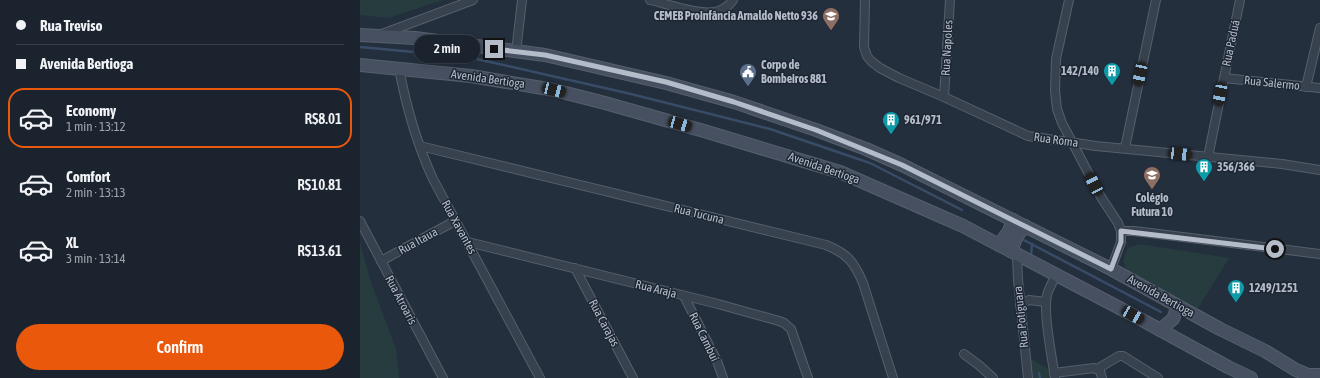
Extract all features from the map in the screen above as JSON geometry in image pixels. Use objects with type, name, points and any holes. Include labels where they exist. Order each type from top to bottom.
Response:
[{"type":"street","points":[[378,36],[473,0]]},
{"type":"street","points":[[516,52],[522,0]]},
{"type":"street","points":[[650,0],[706,12],[716,12],[728,7],[733,0]]},
{"type":"street","name":"Rua Roma","points":[[865,0],[864,47],[867,56],[871,61],[880,68],[899,78],[1028,136],[1072,143],[1282,164],[1320,170]]},
{"type":"street","name":"Rua Napoles","points":[[944,97],[950,0]]},
{"type":"street","points":[[1069,0],[1056,59],[1055,91],[1057,109],[1072,143],[1101,198],[1118,223],[1121,231],[1121,242],[1111,269]]},
{"type":"street","points":[[1125,148],[1156,0]]},
{"type":"street","name":"Rua Paduá","points":[[1208,156],[1240,0]]},
{"type":"street","points":[[1306,87],[1320,28]]},
{"type":"street","name":"Avenida Bertioga","points":[[360,35],[415,38],[552,56],[666,82],[774,115],[816,130],[881,156],[1013,220],[1111,269],[1220,329],[1265,351],[1296,370],[1313,376]]},
{"type":"street","name":"Avenida Bertioga","points":[[360,65],[399,68],[505,81],[554,90],[606,103],[840,172],[963,226],[1251,378]]},
{"type":"street","name":"Rua Xavantes","points":[[399,68],[409,113],[433,179],[540,378]]},
{"type":"street","name":"Rua Salermo","points":[[1224,78],[1320,88]]},
{"type":"street","name":"Rua Tucuna","points":[[420,146],[826,244],[839,250],[849,257],[856,268],[893,378]]},
{"type":"street","name":"Rua Itaua","points":[[381,261],[455,220]]},
{"type":"street","points":[[999,245],[1009,231],[1013,220]]},
{"type":"street","name":"Rua Atroaris","points":[[360,221],[443,378]]},
{"type":"street","points":[[1014,253],[1017,236],[1025,226]]},
{"type":"street","points":[[1121,231],[1320,254]]},
{"type":"street","name":"Rua Araja","points":[[468,242],[575,268],[784,323],[791,329],[808,378]]},
{"type":"street","name":"Rua Potiguara","points":[[1014,253],[1028,378]]},
{"type":"street","name":"Rua Carajas","points":[[575,268],[633,378]]},
{"type":"street","points":[[1056,275],[1050,287],[1046,302],[1055,376],[1089,368],[1097,369],[1119,356],[1123,356],[1158,378]]},
{"type":"street","name":"Rua Cambuí","points":[[684,296],[717,361],[723,378]]},
{"type":"street","points":[[1020,305],[1029,300],[1046,302]]},
{"type":"street","points":[[1160,330],[1173,319],[1178,306]]},
{"type":"street","points":[[964,354],[993,378]]},
{"type":"street","points":[[1097,369],[1102,374],[1102,378]]},
{"type":"green space","points":[[360,0],[443,0],[388,18],[360,15]]},
{"type":"green space","points":[[360,243],[371,282],[396,349],[399,378],[360,378]]},
{"type":"green space","points":[[1139,244],[1229,258],[1198,308],[1128,273],[1124,263],[1125,254],[1128,248]]},
{"type":"green space","points":[[1029,358],[1049,369],[1050,378],[1032,378]]},
{"type":"waterway","points":[[360,47],[468,57],[631,94],[770,129],[870,163],[962,210]]},
{"type":"waterway","points":[[1020,238],[1161,312]]},
{"type":"waterway","points":[[1031,256],[1032,244]]},
{"type":"waterway","points":[[1039,373],[1040,378]]},
{"type":"place","name":"CEMEB Proinfância Arnaldo Netto 936","points":[[831,31]]},
{"type":"place","name":"142/140","points":[[1112,86]]},
{"type":"place","name":"Corpo de Bombeiros 881","points":[[748,87]]},
{"type":"place","name":"961/971","points":[[891,135]]},
{"type":"place","name":"356/366","points":[[1204,182]]},
{"type":"place","name":"Colégio Futura 10","points":[[1152,190]]},
{"type":"place","name":"1249/1251","points":[[1236,303]]},
{"type":"route","points":[[494,49],[545,55],[666,82],[774,115],[866,149],[902,165],[1111,269],[1121,242],[1121,231],[1134,231],[1275,249]]}]
